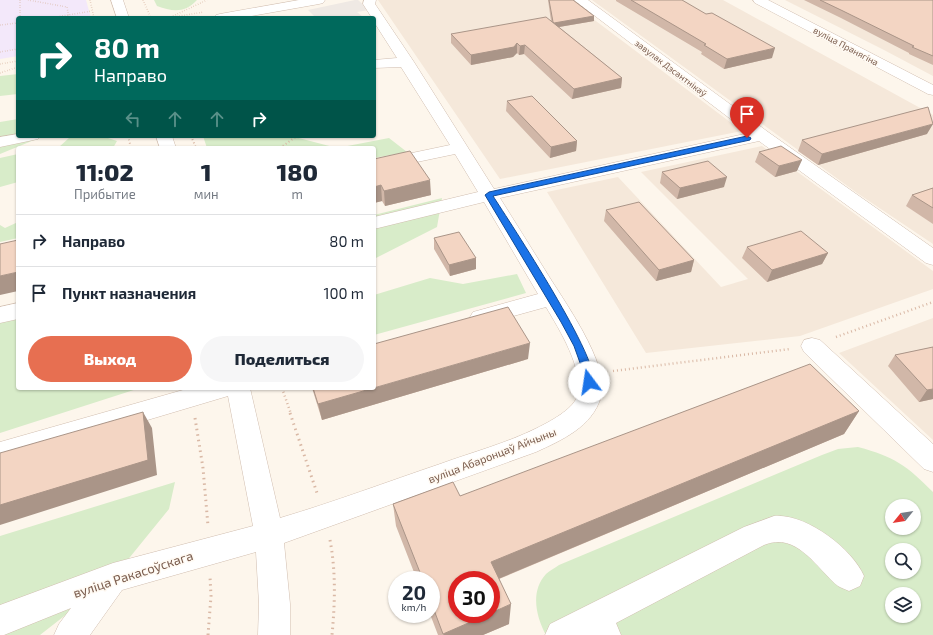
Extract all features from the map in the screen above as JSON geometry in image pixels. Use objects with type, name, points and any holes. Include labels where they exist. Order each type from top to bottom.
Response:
[{"type":"street","points":[[117,0],[122,16]]},
{"type":"street","points":[[231,16],[319,0]]},
{"type":"street","points":[[370,0],[369,4],[406,62],[376,64]]},
{"type":"street","name":"завулак Дэсантнікаў","points":[[580,0],[762,135],[933,258]]},
{"type":"street","name":"вуліца Пранягіна","points":[[759,0],[933,91]]},
{"type":"street","name":"вуліца Абаронцаў Айчыны","points":[[268,535],[325,517],[546,436],[564,427],[577,416],[586,404],[590,390],[589,374],[578,346],[552,298],[406,62]]},
{"type":"street","points":[[376,223],[489,195],[762,135]]},
{"type":"street","points":[[0,142],[21,138]]},
{"type":"street","points":[[376,166],[460,148]]},
{"type":"street","points":[[463,322],[552,298]]},
{"type":"street","points":[[0,315],[16,311]]},
{"type":"street","points":[[812,346],[933,461]]},
{"type":"street","points":[[0,453],[216,390]]},
{"type":"street","points":[[238,390],[273,565],[275,614],[274,635]]},
{"type":"street","points":[[561,635],[600,626],[754,536],[767,531],[780,530],[794,533],[808,539],[833,560],[848,576]]},
{"type":"street","name":"вуліца Ракасоўскага","points":[[0,621],[114,578],[209,550],[268,535]]},
{"type":"street","points":[[70,635],[114,578]]},
{"type":"path","points":[[20,0],[20,16]]},
{"type":"path","points":[[28,0],[67,7],[68,15]]},
{"type":"path","points":[[90,0],[93,16]]},
{"type":"path","points":[[143,0],[149,16]]},
{"type":"path","points":[[173,16],[207,0]]},
{"type":"path","points":[[62,16],[92,11]]},
{"type":"path","points":[[0,25],[16,23]]},
{"type":"path","points":[[0,52],[16,49]]},
{"type":"path","points":[[0,64],[16,61]]},
{"type":"path","points":[[0,73],[16,68]]},
{"type":"path","points":[[283,146],[294,138]]},
{"type":"path","points":[[589,374],[812,346],[933,302]]},
{"type":"path","points":[[192,397],[203,468],[209,550],[211,596],[208,635]]},
{"type":"shaded area","points":[[0,0],[86,0],[90,16],[16,16],[16,56],[0,59]]},
{"type":"shaded area","points":[[358,0],[369,10],[357,12],[362,16],[314,16],[308,10]]},
{"type":"shaded area","points":[[378,0],[568,0],[742,131],[500,179]]},
{"type":"shaded area","points":[[592,0],[723,0],[933,115],[933,244],[857,193]]},
{"type":"shaded area","points":[[785,0],[933,0],[933,76],[884,50]]},
{"type":"shaded area","points":[[762,146],[933,271],[933,289],[800,336],[646,353],[547,192],[618,177],[721,287],[748,279],[641,172]]},
{"type":"shaded area","points":[[933,318],[933,440],[839,353]]},
{"type":"green space","points":[[154,0],[197,0],[188,7],[174,10],[157,6]]},
{"type":"green space","points":[[16,74],[16,94],[0,96],[0,76]]},
{"type":"green space","points":[[16,119],[16,138],[39,138],[16,146],[16,147],[0,154],[0,122]]},
{"type":"green space","points":[[69,138],[108,138],[117,141],[114,146],[60,146]]},
{"type":"green space","points":[[204,138],[299,138],[329,146],[206,146]]},
{"type":"green space","points":[[389,138],[407,152],[376,158],[376,146],[347,146]]},
{"type":"green space","points":[[16,154],[16,183],[0,187],[0,158]]},
{"type":"green space","points":[[442,198],[437,227],[376,258],[376,214]]},
{"type":"green space","points":[[16,223],[16,238],[0,242],[0,225],[5,228]]},
{"type":"green space","points":[[517,274],[526,293],[376,334],[376,294],[430,278],[463,284]]},
{"type":"green space","points":[[16,305],[16,390],[134,390],[0,433],[0,309]]},
{"type":"green space","points":[[858,447],[882,454],[899,463],[915,475],[933,492],[933,635],[546,635],[537,612],[536,596],[541,581],[547,573],[559,565],[838,449]]},
{"type":"green space","points":[[175,482],[169,509],[113,578],[40,635],[0,635],[0,536]]},
{"type":"building","points":[[549,0],[573,0],[594,16],[554,23]]},
{"type":"building","points":[[631,0],[682,0],[706,14],[712,13],[775,48],[727,59],[704,45],[706,44]]},
{"type":"building","points":[[820,0],[933,0],[933,56],[912,47],[914,46]]},
{"type":"building","points":[[546,17],[622,78],[574,89],[525,45],[520,46],[517,43],[514,47],[471,55],[451,34]]},
{"type":"building","points":[[532,96],[577,141],[551,147],[507,101]]},
{"type":"building","points":[[928,107],[933,124],[822,154],[802,140]]},
{"type":"building","points":[[781,146],[802,160],[779,166],[759,152]]},
{"type":"building","points":[[410,151],[430,180],[384,191],[381,185],[376,186],[376,159]]},
{"type":"building","points":[[708,161],[727,177],[680,188],[662,172]]},
{"type":"building","points":[[933,188],[933,208],[912,195]]},
{"type":"building","points":[[639,202],[694,260],[659,270],[606,210]]},
{"type":"building","points":[[801,231],[828,253],[772,270],[747,247]]},
{"type":"building","points":[[459,232],[476,258],[449,265],[434,238]]},
{"type":"building","points":[[16,240],[16,272],[0,276],[0,244]]},
{"type":"building","points":[[508,307],[530,343],[376,387],[376,343]]},
{"type":"building","points":[[933,347],[933,389],[927,390],[895,355]]},
{"type":"building","points":[[810,364],[859,411],[491,562],[495,571],[448,571],[448,623],[468,623],[443,634],[439,623],[440,571],[419,571],[393,504],[453,482],[460,496]]},
{"type":"building","points":[[314,390],[367,390],[318,404]]},
{"type":"building","points":[[143,412],[148,460],[0,505],[0,453]]},
{"type":"building","points":[[500,581],[511,604],[500,609]]},
{"type":"route","points":[[589,382],[589,374],[578,346],[566,322],[489,195],[747,138]]}]
